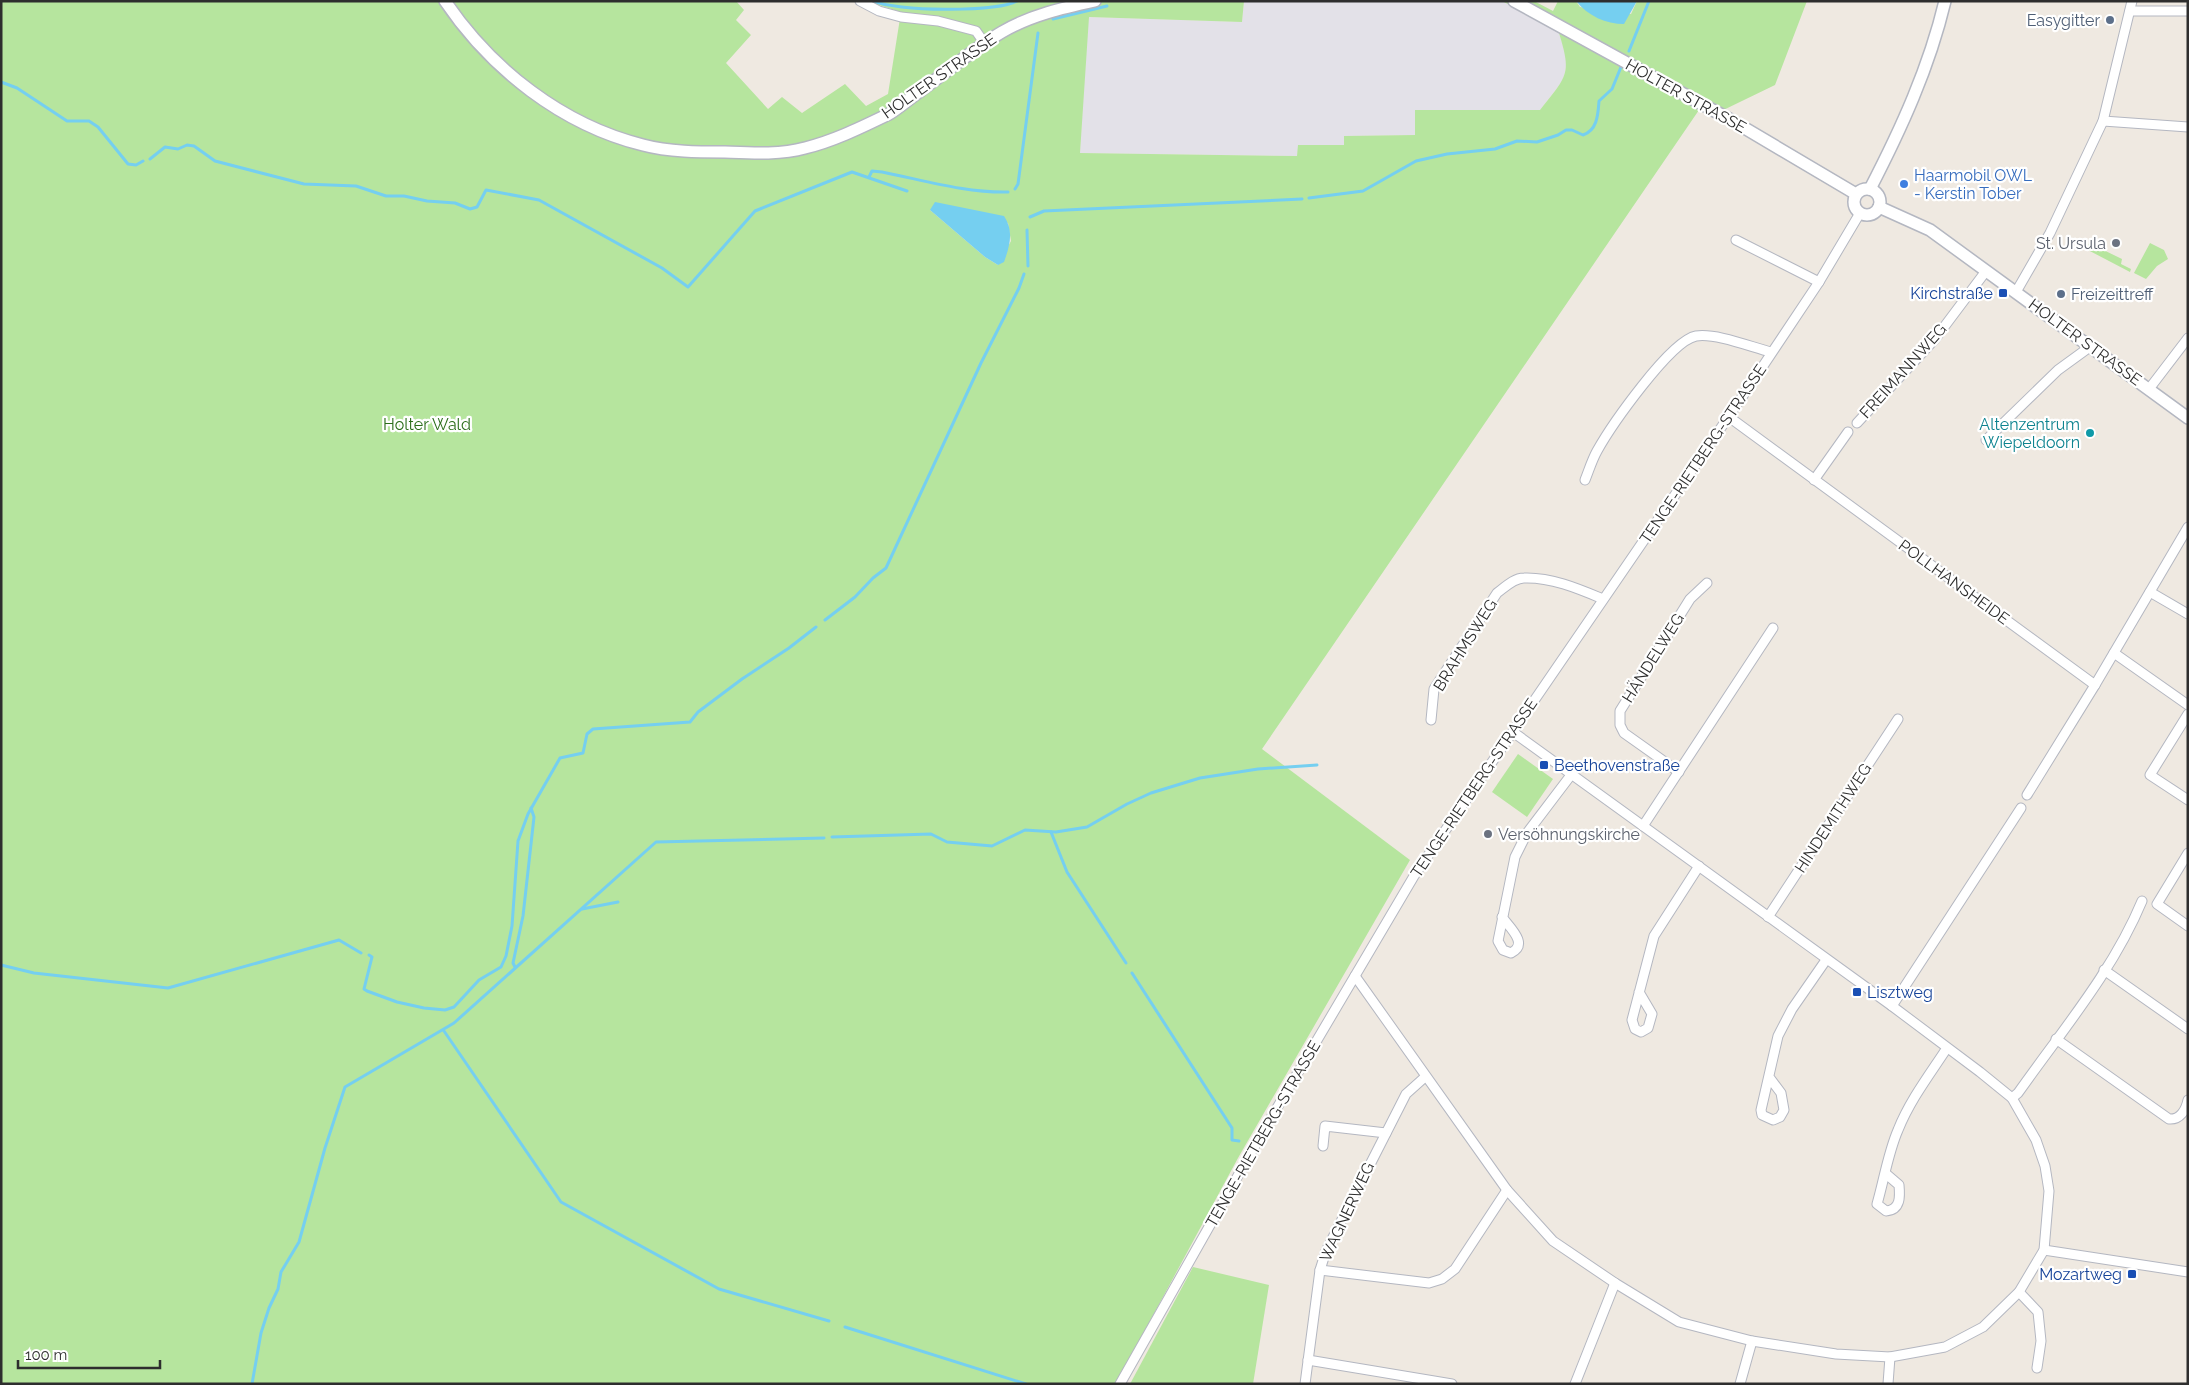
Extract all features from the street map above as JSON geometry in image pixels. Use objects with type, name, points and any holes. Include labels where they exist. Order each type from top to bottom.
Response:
[{"type":"street","name":"HOLTER STRASSE","points":[[445,1],[455,16],[494,60],[527,88],[568,116],[613,136],[644,146],[698,152],[749,153],[804,149],[830,140],[892,112],[1002,32],[1035,17],[1095,1]]},
{"type":"street","points":[[860,1],[866,6],[887,13],[938,21],[976,31],[985,44]]},
{"type":"street","name":"HOLTER STRASSE","points":[[1514,1],[1731,120],[1856,194]]},
{"type":"street","points":[[1870,189],[1900,130],[1915,94],[1931,53],[1945,1]]},
{"type":"street","points":[[2016,292],[2056,221],[2103,121],[2131,6],[2188,11]]},
{"type":"street","points":[[2103,121],[2188,127]]},
{"type":"street","points":[[1863,189],[1870,189],[1879,196],[1879,208],[1873,214],[1860,213],[1855,206],[1856,194],[1863,189]]},
{"type":"street","name":"HOLTER STRASSE","points":[[1879,208],[1930,230],[2188,418]]},
{"type":"street","name":"TENGE-RIETBERG-STRASSE","points":[[1120,1384],[1261,1135],[1414,876],[1729,417],[1819,282],[1860,213]]},
{"type":"street","points":[[1736,240],[1819,282]]},
{"type":"street","name":"FREIMANNWEG","points":[[1857,423],[1935,338],[1986,271]]},
{"type":"street","points":[[1585,480],[1596,452],[1631,401],[1676,347],[1688,339],[1710,336],[1771,352]]},
{"type":"street","points":[[2149,389],[2188,338]]},
{"type":"street","points":[[1986,440],[2058,370],[2091,346]]},
{"type":"street","name":"POLLHANSHEIDE","points":[[1729,417],[2095,685]]},
{"type":"street","points":[[1814,480],[1848,432]]},
{"type":"street","points":[[2026,795],[2095,685],[2188,527]]},
{"type":"street","name":"BRAHMSWEG","points":[[1431,720],[1434,689],[1497,593],[1510,582],[1523,578],[1566,585],[1603,599]]},
{"type":"street","name":"HÄNDELWEG","points":[[1679,772],[1624,733],[1620,725],[1620,712],[1690,599],[1707,583]]},
{"type":"street","points":[[2150,592],[2188,614]]},
{"type":"street","points":[[1643,826],[1773,628]]},
{"type":"street","points":[[2114,653],[2188,704]]},
{"type":"street","points":[[2188,714],[2150,776],[2188,800]]},
{"type":"street","name":"HINDEMITHWEG","points":[[1768,916],[1898,719]]},
{"type":"street","points":[[1355,976],[1507,1190],[1554,1241],[1615,1283],[1679,1322],[1752,1341],[1836,1354],[1890,1358],[1945,1347],[1983,1327],[2019,1292],[2044,1250],[2049,1191],[2045,1166],[2033,1134],[2012,1098],[1892,1006],[1513,732]]},
{"type":"street","points":[[1502,917],[1515,857],[1527,833],[1571,775]]},
{"type":"street","points":[[1892,1006],[2021,808]]},
{"type":"street","points":[[2188,853],[2157,904],[2188,926]]},
{"type":"street","points":[[1640,992],[1654,936],[1699,866]]},
{"type":"street","points":[[2012,1098],[2104,970],[2131,927],[2142,901]]},
{"type":"street","points":[[1769,1077],[1778,1036],[1792,1009],[1826,960]]},
{"type":"street","points":[[2104,970],[2188,1029]]},
{"type":"street","points":[[2056,1039],[2169,1119],[2180,1116],[2187,1108],[2188,1100]]},
{"type":"street","points":[[1885,1174],[1897,1131],[1911,1102],[1948,1048]]},
{"type":"street","name":"WAGNERWEG","points":[[1305,1384],[1320,1270],[1326,1251],[1406,1094],[1425,1077]]},
{"type":"street","points":[[1323,1146],[1325,1126],[1386,1133]]},
{"type":"street","points":[[1320,1270],[1429,1284],[1442,1279],[1455,1269],[1507,1190]]},
{"type":"street","points":[[2044,1250],[2188,1272]]},
{"type":"street","points":[[1575,1384],[1615,1283]]},
{"type":"street","points":[[2019,1292],[2038,1312],[2041,1341],[2037,1368]]},
{"type":"street","points":[[1740,1384],[1752,1341]]},
{"type":"street","points":[[1888,1384],[1890,1358]]},
{"type":"street","points":[[1308,1360],[1452,1384]]},
{"type":"shaded area","points":[[1244,1],[1502,1],[1558,30],[1567,58],[1564,79],[1540,110],[1415,110],[1415,135],[1344,136],[1344,145],[1299,145],[1297,156],[1080,153],[1088,17],[1242,22]]},
{"type":"green space","name":"Holter Wald","points":[[1,1],[736,1],[744,10],[736,20],[751,35],[726,63],[768,109],[782,97],[802,113],[845,84],[866,106],[888,94],[901,12],[866,1],[1244,1],[1242,22],[1089,17],[1080,153],[1297,156],[1298,145],[1344,145],[1344,136],[1415,135],[1415,110],[1540,110],[1557,89],[1565,73],[1565,56],[1558,30],[1502,1],[1534,1],[1553,11],[1558,1],[1576,1],[1580,7],[1631,14],[1637,1],[1807,1],[1775,85],[1711,116],[1699,110],[1262,749],[1410,860],[1238,1158],[1116,1384],[1,1384]],"holes":[[[930,210],[1008,223],[1011,241],[998,265],[985,257]]]},
{"type":"green space","points":[[2089,243],[2122,259],[2121,264],[2131,269],[2130,272],[2086,249]]},
{"type":"green space","points":[[2150,243],[2164,250],[2168,259],[2157,266],[2146,279],[2134,273]]},
{"type":"green space","points":[[1518,754],[1553,779],[1527,817],[1492,792]]},
{"type":"green space","points":[[1193,1267],[1269,1285],[1253,1384],[1130,1384]]},
{"type":"water","points":[[1576,1],[1637,1],[1624,24],[1611,23],[1598,18],[1586,11]]},
{"type":"water","points":[[935,202],[1004,216],[1009,227],[1010,238],[1004,262],[998,265],[985,257],[930,210]]},
{"type":"waterway","points":[[873,1],[922,9],[968,9],[1005,5],[1017,1]]},
{"type":"waterway","points":[[1629,51],[1649,1]]},
{"type":"waterway","points":[[1053,19],[1107,6]]},
{"type":"waterway","points":[[1015,189],[1018,184],[1038,33]]},
{"type":"waterway","points":[[1309,198],[1363,191],[1416,161],[1447,154],[1495,149],[1517,141],[1537,142],[1558,135],[1566,130],[1572,130],[1583,135],[1588,133],[1594,125],[1599,101],[1612,89],[1621,67]]},
{"type":"waterway","points":[[1,82],[17,88],[67,121],[89,121],[98,127],[128,164],[136,165],[143,161]]},
{"type":"waterway","points":[[150,159],[165,147],[178,149],[187,145],[194,146],[215,161],[304,184],[356,186],[386,196],[404,196],[427,201],[455,203],[470,209],[477,207],[486,190],[539,200],[662,268],[688,287],[755,211],[852,172],[907,191]]},
{"type":"waterway","points":[[869,177],[872,171],[882,172],[960,188],[1008,192]]},
{"type":"waterway","points":[[1030,217],[1044,211],[1302,199]]},
{"type":"waterway","points":[[1027,230],[1028,266]]},
{"type":"waterway","points":[[825,620],[855,597],[873,578],[886,568],[1024,274]]},
{"type":"waterway","points":[[369,955],[372,957],[364,989],[367,991],[397,1002],[424,1008],[445,1010],[454,1007],[479,980],[501,967],[506,956],[512,926],[518,841],[528,814],[560,758],[583,753],[587,734],[593,729],[690,722],[698,712],[816,627]]},
{"type":"waterway","points":[[832,837],[931,834],[947,842],[992,846],[1025,830],[1056,832],[1087,827],[1127,804],[1151,793],[1200,778],[1258,769],[1317,765]]},
{"type":"waterway","points":[[515,967],[513,963],[523,916],[534,817],[531,808]]},
{"type":"waterway","points":[[1051,832],[1067,872],[1126,963]]},
{"type":"waterway","points":[[252,1384],[261,1333],[269,1308],[278,1289],[281,1272],[299,1242],[325,1148],[345,1087],[454,1023],[656,842],[824,838]]},
{"type":"waterway","points":[[582,909],[618,902]]},
{"type":"waterway","points":[[1,965],[34,973],[168,988],[339,940],[361,953]]},
{"type":"waterway","points":[[1132,973],[1232,1128],[1232,1140],[1239,1141]]},
{"type":"waterway","points":[[444,1031],[561,1202],[719,1289],[829,1321]]},
{"type":"waterway","points":[[845,1327],[1026,1384]]},
{"type":"place","name":"Easygitter","points":[[2110,20]]},
{"type":"place","name":"Haarmobil OWL - Kerstin Tober","points":[[1904,184]]},
{"type":"place","name":"St. Ursula","points":[[2116,243]]},
{"type":"place","name":"Kirchstraße","points":[[2003,293]]},
{"type":"place","name":"Freizeittreff","points":[[2061,294]]},
{"type":"place","name":"Altenzentrum Wiepeldoorn","points":[[2090,433]]},
{"type":"place","name":"Beethovenstraße","points":[[1544,765]]},
{"type":"place","name":"Versöhnungskirche","points":[[1488,834]]},
{"type":"place","name":"Lisztweg","points":[[1857,992]]},
{"type":"place","name":"Mozartweg","points":[[2132,1274]]}]
